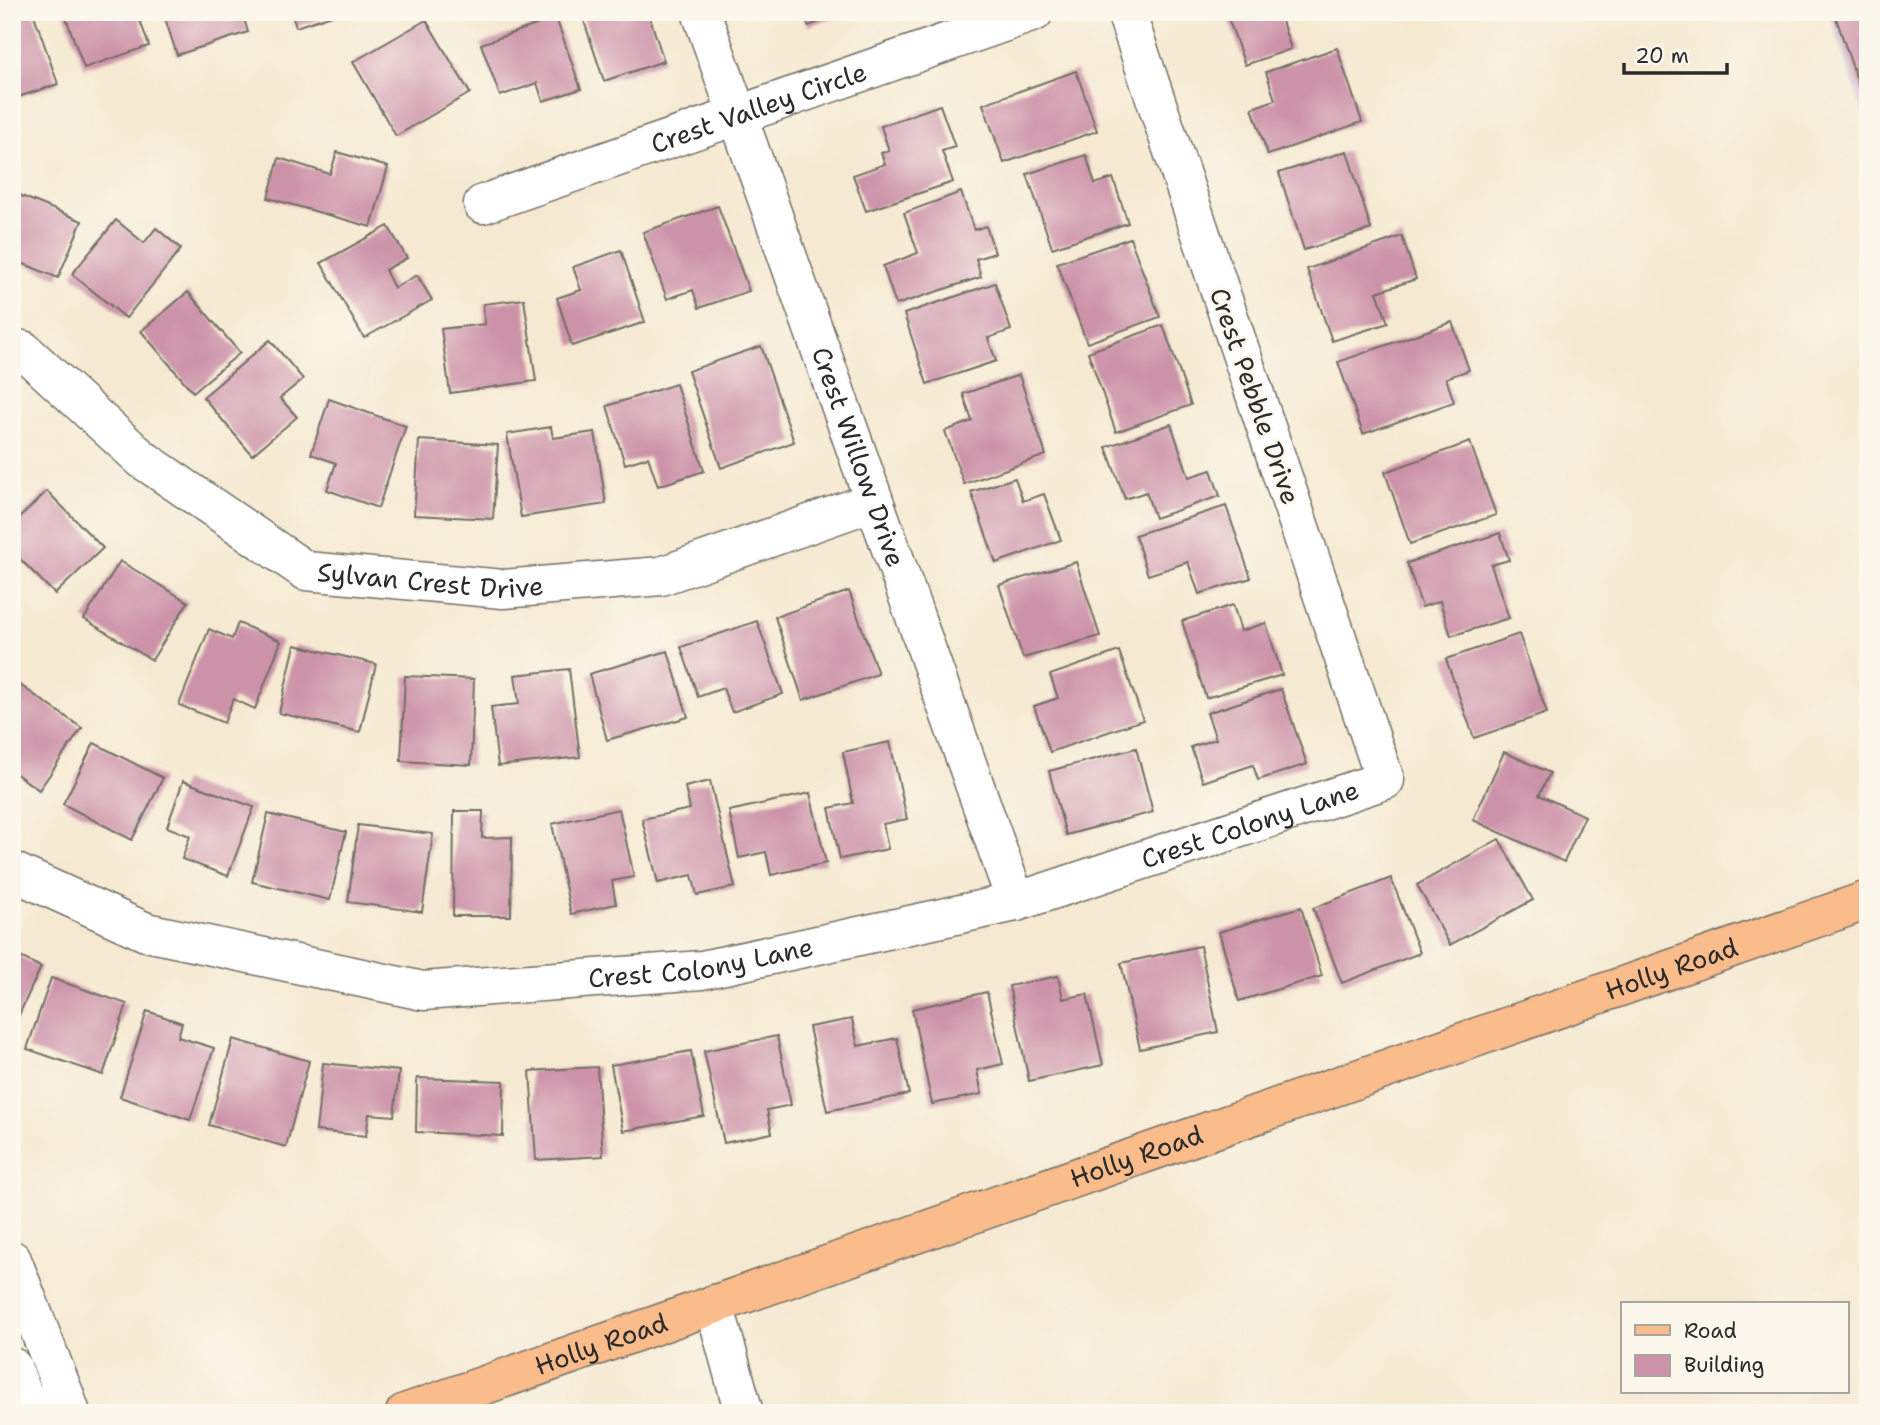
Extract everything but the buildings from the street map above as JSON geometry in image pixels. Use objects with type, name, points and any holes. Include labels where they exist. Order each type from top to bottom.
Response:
[{"type":"main road","name":"Holly Road","points":[[405,1413],[1868,900]]},
{"type":"street","name":"Crest Willow Drive","points":[[701,12],[872,502],[1016,902]]},
{"type":"street","name":"Crest Valley Circle","points":[[484,204],[1034,12]]},
{"type":"street","name":"Crest Pebble Drive","points":[[1126,12],[1385,780]]},
{"type":"street","name":"Sylvan Crest Drive","points":[[12,355],[23,350],[142,459],[306,571],[503,589],[661,576],[872,502]]},
{"type":"street","name":"Crest Colony Lane","points":[[12,871],[146,932],[424,991],[702,970],[1016,902],[1385,780]]},
{"type":"street","points":[[12,1260],[24,1320],[68,1405],[26,1412],[12,1367]]},
{"type":"street","points":[[714,1304],[744,1413]]},
{"type":"shaded area","points":[[1829,12],[1868,12],[1868,129]]}]
